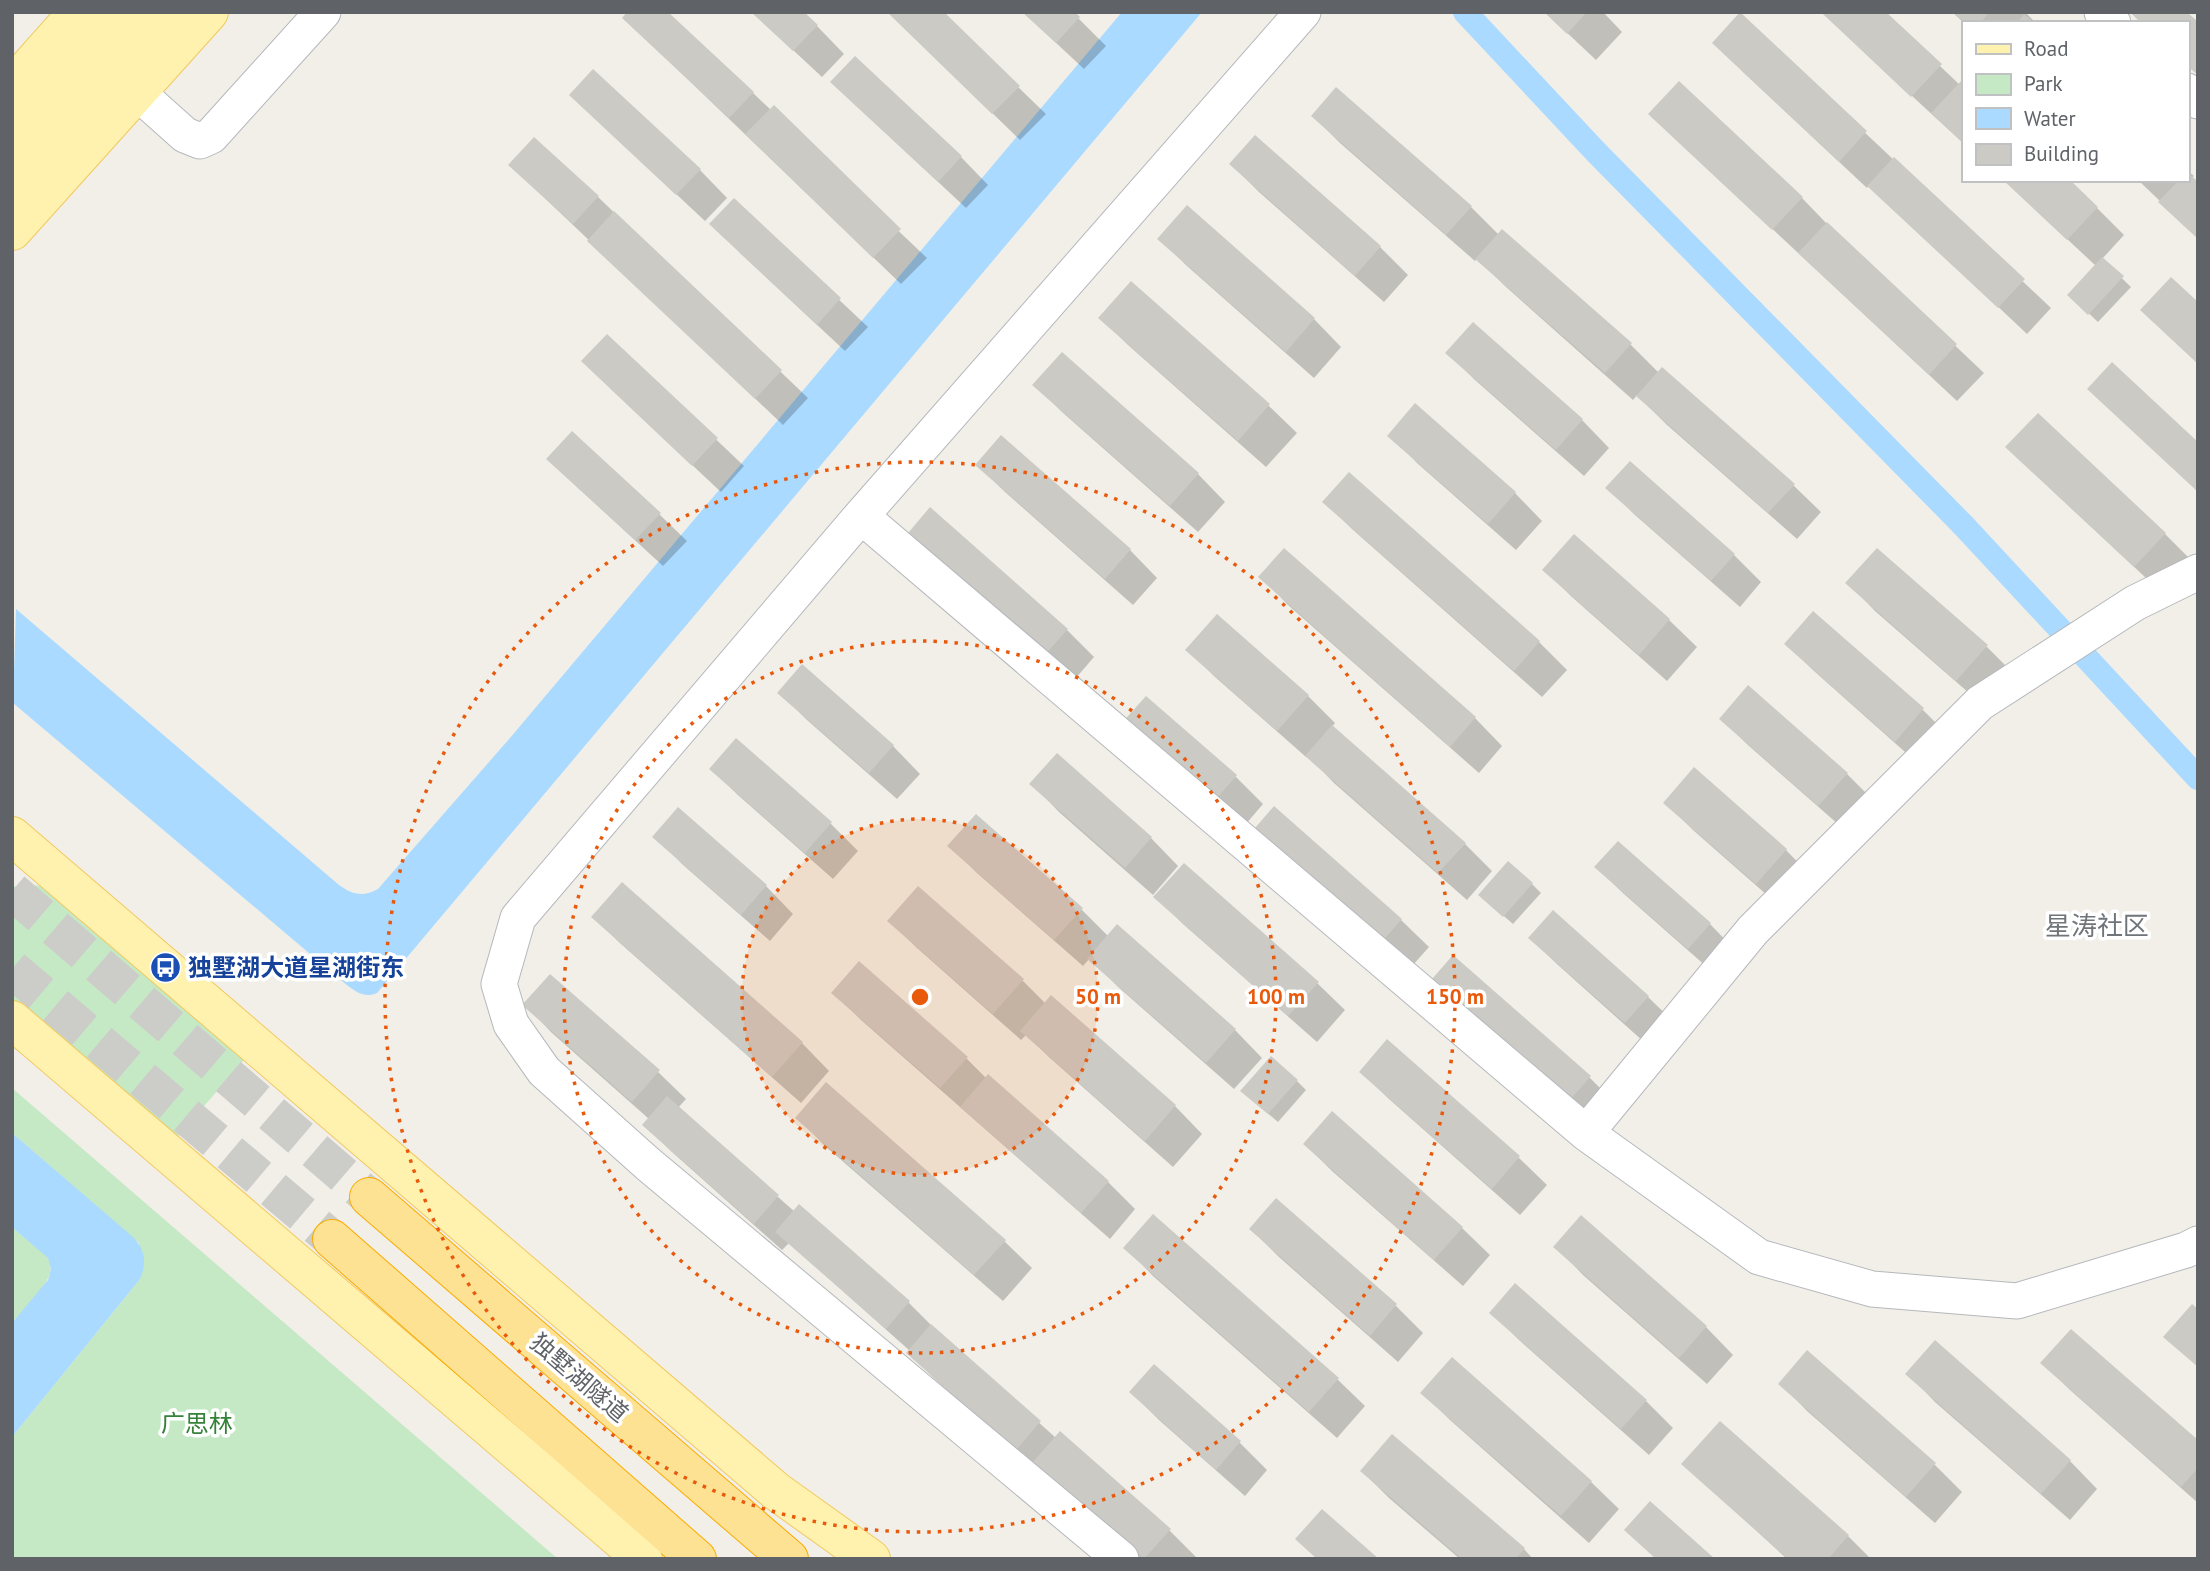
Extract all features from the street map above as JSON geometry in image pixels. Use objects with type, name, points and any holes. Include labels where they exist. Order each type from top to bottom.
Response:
[{"type":"highway","name":"独墅湖隧道","points":[[369,1197],[789,1559]]},
{"type":"highway","points":[[332,1239],[697,1559]]},
{"type":"main road","points":[[12,86],[78,12]]},
{"type":"main road","points":[[12,136],[123,12]]},
{"type":"main road","points":[[12,183],[165,12]]},
{"type":"main road","points":[[12,231],[209,12]]},
{"type":"main road","points":[[12,836],[776,1492],[871,1559]]},
{"type":"main road","points":[[12,869],[37,869],[57,874]]},
{"type":"main road","points":[[12,1020],[643,1559]]},
{"type":"street","points":[[138,93],[185,135],[200,141],[211,136],[323,12]]},
{"type":"street","points":[[1121,1559],[648,1164],[544,1071],[511,1024],[499,984],[518,918],[861,516],[1303,12]]},
{"type":"street","points":[[861,516],[1586,1133],[1759,1257],[1872,1289],[2017,1301],[2186,1250],[2198,1244]]},
{"type":"street","points":[[1586,1133],[1753,930],[1980,703],[2135,603],[2198,572]]},
{"type":"green space","points":[[47,886],[250,1053],[173,1142],[12,1004],[12,887]]},
{"type":"green space","name":"广思林","points":[[12,1088],[558,1559],[12,1559],[12,1437],[140,1279],[139,1243],[12,1133]]},
{"type":"green space","points":[[12,1227],[42,1251],[51,1267],[45,1284],[12,1323]]},
{"type":"water","points":[[1122,12],[1202,12],[377,993],[362,994],[348,986],[13,703],[16,609],[339,885],[358,894],[378,889],[510,738]]},
{"type":"water","points":[[12,1133],[133,1237],[142,1251],[144,1267],[140,1279],[12,1437],[12,1323],[48,1280],[51,1269],[48,1258],[12,1227]]},
{"type":"building","points":[[627,12],[668,12],[754,92],[729,118],[622,18]]},
{"type":"building","points":[[751,12],[804,12],[818,25],[793,51]]},
{"type":"building","points":[[887,12],[944,12],[1020,86],[992,114]]},
{"type":"building","points":[[1022,12],[1075,12],[1080,17],[1056,43]]},
{"type":"building","points":[[1544,12],[1587,12],[1567,34]]},
{"type":"building","points":[[1740,12],[1867,131],[1839,162],[1712,43]]},
{"type":"building","points":[[1821,12],[1886,12],[1942,64],[1911,97]]},
{"type":"building","points":[[1952,12],[1990,12],[1982,21],[1962,21]]},
{"type":"building","points":[[2130,12],[2187,12],[2198,22],[2198,75],[2189,68],[2189,21],[2139,21]]},
{"type":"building","points":[[2024,14],[2032,21],[2019,21]]},
{"type":"building","points":[[855,56],[962,156],[938,182],[830,82]]},
{"type":"building","points":[[593,69],[701,169],[676,195],[569,95]]},
{"type":"building","points":[[1962,80],[1962,142],[1931,113]]},
{"type":"building","points":[[1679,81],[1803,197],[1772,230],[1648,114]]},
{"type":"building","points":[[1336,87],[1472,206],[1446,235],[1311,116]]},
{"type":"building","points":[[774,105],[901,229],[873,258],[745,134]]},
{"type":"building","points":[[1255,135],[1381,246],[1355,276],[1229,164]]},
{"type":"building","points":[[534,137],[599,196],[573,224],[508,165]]},
{"type":"building","points":[[1894,157],[2025,279],[1998,308],[1867,186]]},
{"type":"building","points":[[2189,174],[2198,182],[2198,239],[2158,202],[2177,182],[2189,182]]},
{"type":"building","points":[[2005,182],[2072,182],[2098,207],[2067,240]]},
{"type":"building","points":[[734,198],[841,298],[817,325],[709,224]]},
{"type":"building","points":[[1187,205],[1315,318],[1286,352],[1157,239]]},
{"type":"building","points":[[614,211],[782,370],[755,399],[587,241]]},
{"type":"building","points":[[1827,222],[1957,344],[1929,375],[1798,253]]},
{"type":"building","points":[[1502,229],[1632,343],[1605,373],[1475,259]]},
{"type":"building","points":[[2102,257],[2124,276],[2088,315],[2067,295]]},
{"type":"building","points":[[2171,277],[2198,302],[2198,364],[2140,310]]},
{"type":"building","points":[[1131,281],[1270,404],[1238,441],[1098,318]]},
{"type":"building","points":[[1473,322],[1583,419],[1556,450],[1445,353]]},
{"type":"building","points":[[607,334],[718,438],[692,466],[581,361]]},
{"type":"building","points":[[1062,352],[1199,473],[1170,506],[1032,385]]},
{"type":"building","points":[[2112,362],[2198,442],[2198,492],[2087,389]]},
{"type":"building","points":[[1662,367],[1795,484],[1768,513],[1636,396]]},
{"type":"building","points":[[1415,403],[1516,492],[1488,524],[1387,436]]},
{"type":"building","points":[[2038,413],[2166,533],[2134,567],[2005,447]]},
{"type":"building","points":[[572,431],[661,513],[635,540],[546,459]]},
{"type":"building","points":[[1001,435],[1131,549],[1105,579],[975,465]]},
{"type":"building","points":[[1630,461],[1735,554],[1711,581],[1605,488]]},
{"type":"building","points":[[1349,472],[1540,641],[1514,671],[1322,502]]},
{"type":"building","points":[[930,507],[1068,629],[1040,660],[903,539]]},
{"type":"building","points":[[1574,534],[1670,619],[1639,655],[1542,570]]},
{"type":"building","points":[[1284,548],[1476,717],[1450,747],[1258,577]]},
{"type":"building","points":[[1877,548],[1988,645],[1956,681],[1845,583]]},
{"type":"building","points":[[1813,611],[1924,708],[1895,742],[1784,644]]},
{"type":"building","points":[[1217,614],[1309,695],[1277,731],[1185,650]]},
{"type":"building","points":[[802,664],[894,745],[869,773],[777,693]]},
{"type":"building","points":[[1748,685],[1848,773],[1818,806],[1719,719]]},
{"type":"building","points":[[1146,696],[1237,775],[1211,805],[1120,725]]},
{"type":"building","points":[[1332,725],[1466,843],[1438,873],[1305,756]]},
{"type":"building","points":[[736,738],[832,822],[805,853],[709,769]]},
{"type":"building","points":[[1057,753],[1152,837],[1125,868],[1029,784]]},
{"type":"building","points":[[1694,767],[1787,849],[1756,884],[1663,803]]},
{"type":"building","points":[[1274,806],[1402,919],[1377,947],[1249,835]]},
{"type":"building","points":[[678,807],[767,885],[741,915],[652,837]]},
{"type":"building","points":[[976,814],[1083,908],[1054,940],[947,846]]},
{"type":"building","points":[[1618,841],[1711,923],[1688,949],[1594,867]]},
{"type":"building","points":[[1508,861],[1533,883],[1503,917],[1478,895]]},
{"type":"building","points":[[1184,863],[1319,982],[1288,1016],[1153,897]]},
{"type":"building","points":[[622,882],[803,1042],[772,1077],[591,917]]},
{"type":"building","points":[[918,886],[1024,979],[993,1014],[887,921]]},
{"type":"building","points":[[1553,910],[1649,996],[1625,1023],[1528,938]]},
{"type":"building","points":[[1117,924],[1236,1029],[1206,1063],[1087,959]]},
{"type":"building","points":[[1453,955],[1591,1076],[1563,1108],[1425,987]]},
{"type":"building","points":[[859,961],[968,1057],[940,1088],[831,993]]},
{"type":"building","points":[[550,974],[660,1070],[632,1102],[522,1005]]},
{"type":"building","points":[[1051,995],[1176,1105],[1145,1141],[1020,1031]]},
{"type":"building","points":[[1387,1039],[1520,1156],[1492,1189],[1359,1072]]},
{"type":"building","points":[[1271,1056],[1298,1080],[1268,1114],[1240,1091]]},
{"type":"building","points":[[988,1074],[1109,1181],[1081,1213],[960,1107]]},
{"type":"building","points":[[826,1082],[1006,1240],[974,1275],[795,1118]]},
{"type":"building","points":[[667,1096],[779,1195],[754,1224],[642,1125]]},
{"type":"building","points":[[1332,1111],[1463,1227],[1434,1260],[1303,1144]]},
{"type":"building","points":[[1276,1198],[1397,1304],[1370,1336],[1249,1229]]},
{"type":"building","points":[[799,1204],[910,1301],[886,1329],[775,1232]]},
{"type":"building","points":[[1153,1214],[1339,1378],[1309,1412],[1123,1248]]},
{"type":"building","points":[[1581,1215],[1707,1326],[1679,1358],[1553,1247]]},
{"type":"building","points":[[1515,1283],[1647,1400],[1621,1429],[1489,1313]]},
{"type":"building","points":[[2192,1304],[2198,1309],[2198,1367],[2163,1337]]},
{"type":"building","points":[[931,1324],[1041,1421],[1016,1450],[906,1353]]},
{"type":"building","points":[[2071,1329],[2198,1440],[2198,1468],[2181,1487],[2040,1363]]},
{"type":"building","points":[[1935,1340],[2071,1460],[2041,1494],[1905,1374]]},
{"type":"building","points":[[1807,1350],[1936,1463],[1906,1497],[1778,1384]]},
{"type":"building","points":[[1452,1357],[1592,1481],[1561,1516],[1420,1393]]},
{"type":"building","points":[[1154,1364],[1241,1441],[1216,1470],[1129,1392]]},
{"type":"building","points":[[1720,1421],[1849,1535],[1828,1559],[1788,1559],[1681,1464]]},
{"type":"building","points":[[1060,1431],[1171,1529],[1144,1559],[1033,1462]]},
{"type":"building","points":[[1392,1434],[1525,1548],[1516,1559],[1462,1559],[1360,1471]]},
{"type":"building","points":[[1650,1501],[1715,1559],[1656,1559],[1624,1530]]},
{"type":"building","points":[[1322,1509],[1379,1559],[1317,1559],[1295,1539]]},
{"type":"waterway","points":[[1465,12],[1595,151],[1964,526],[2198,778]]},
{"type":"tunnel","points":[[12,891],[369,1197]]},
{"type":"tunnel","points":[[12,969],[332,1239]]},
{"type":"place","name":"独墅湖大道星湖街东","points":[[165,968]]},
{"type":"district","name":"星涛社区","points":[[2097,926]]}]
